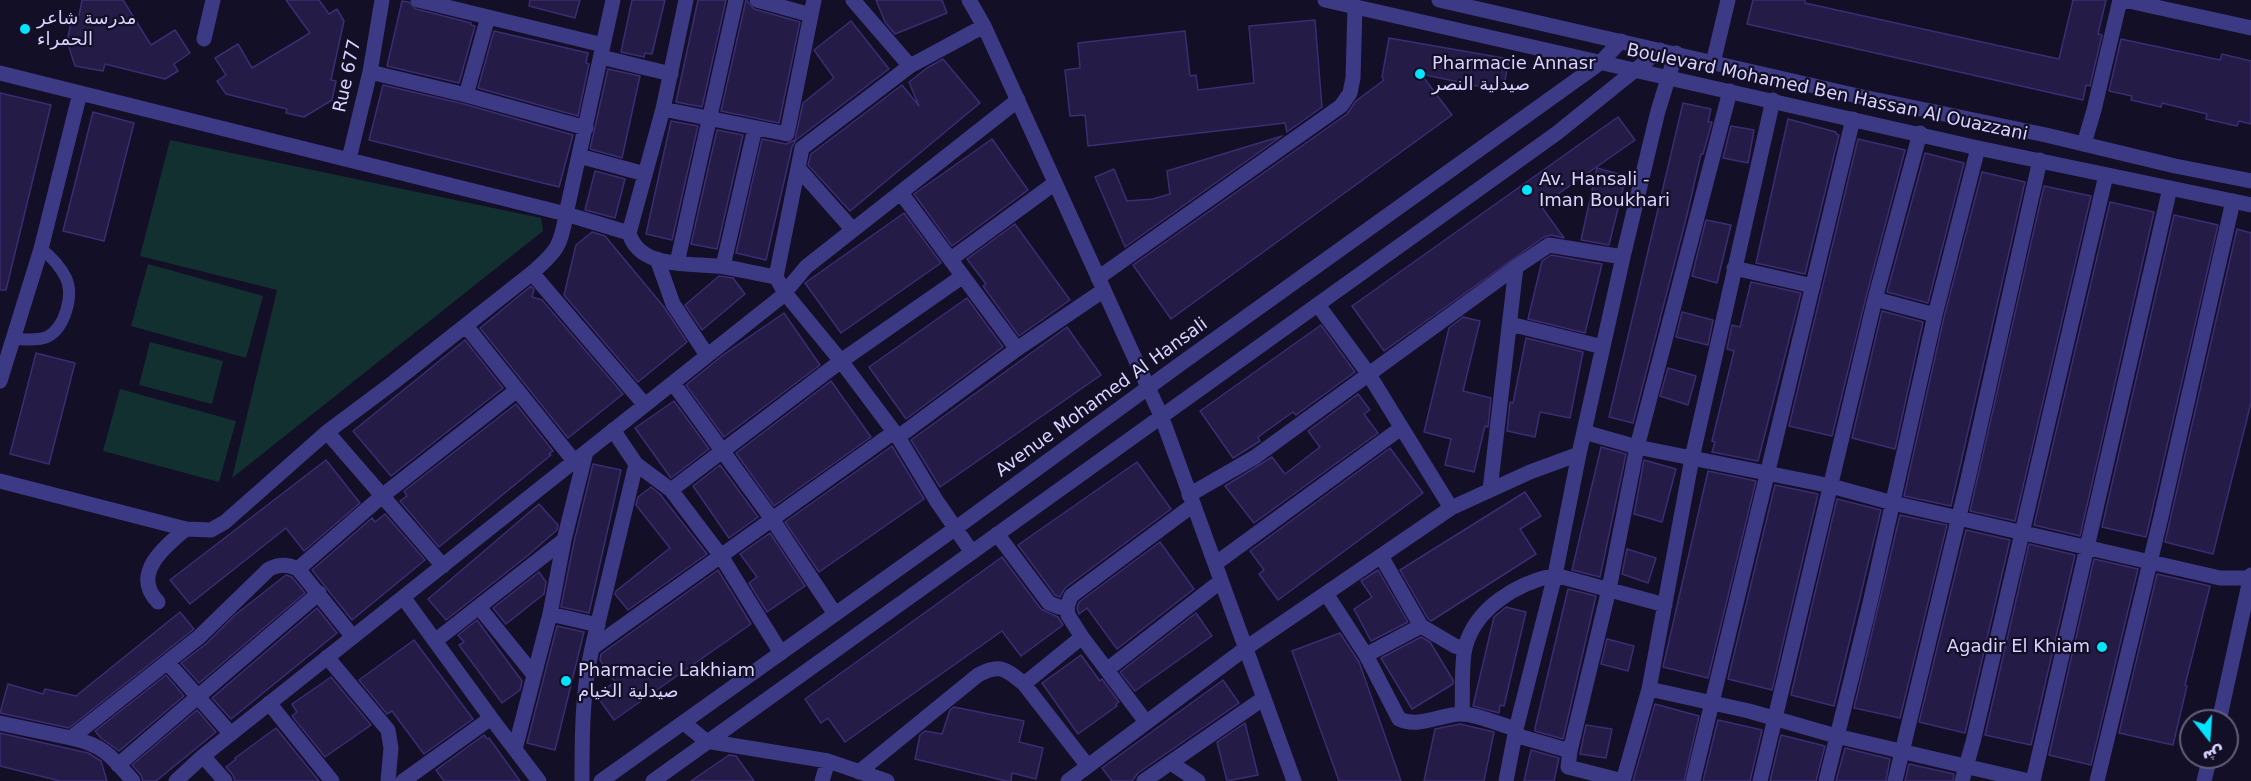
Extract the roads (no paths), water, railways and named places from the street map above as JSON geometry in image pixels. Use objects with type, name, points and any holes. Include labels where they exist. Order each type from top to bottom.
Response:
[{"type":"street","points":[[204,39],[213,0]]},
{"type":"street","name":"Rue 677","points":[[349,159],[370,72],[382,0]]},
{"type":"street","points":[[418,0],[488,17],[671,74]]},
{"type":"street","points":[[0,481],[186,529],[211,530],[225,522],[327,432],[532,273],[562,241],[614,0]]},
{"type":"street","points":[[686,0],[663,109],[628,233],[634,247],[657,259],[723,267],[776,277]]},
{"type":"street","points":[[677,263],[736,0]]},
{"type":"street","points":[[757,0],[812,8],[787,134]]},
{"type":"street","points":[[853,0],[910,66]]},
{"type":"street","name":"Boulevard Mohamed Ben Hassan Al Ouazzani","points":[[1325,0],[1978,148],[2251,205]]},
{"type":"street","name":"Boulevard Mohamed Ben Hassan Al Ouazzani","points":[[1439,0],[1469,3],[1713,63],[2251,181]]},
{"type":"street","points":[[1713,63],[1728,0]]},
{"type":"street","points":[[2084,144],[2122,0],[2251,28]]},
{"type":"street","points":[[974,3],[1162,418],[1294,781]]},
{"type":"street","points":[[592,648],[772,519],[1017,349],[1341,106],[1350,93],[1353,78],[1355,7]]},
{"type":"street","points":[[466,95],[488,17]]},
{"type":"street","points":[[971,551],[896,435],[841,361],[785,293],[776,277],[802,148],[910,66],[984,26]]},
{"type":"street","name":"Avenue Mohamed Al Hansali","points":[[600,781],[956,528],[1600,63],[1621,41]]},
{"type":"street","points":[[653,781],[1557,133],[1660,50]]},
{"type":"street","points":[[1506,781],[1515,732],[1555,575],[1579,454],[1623,257],[1658,111],[1676,53]]},
{"type":"street","points":[[370,72],[466,95],[586,128]]},
{"type":"street","points":[[0,73],[566,214],[628,233]]},
{"type":"street","points":[[1568,766],[1609,589],[1637,447],[1730,91]]},
{"type":"street","points":[[0,381],[41,249],[80,93]]},
{"type":"street","points":[[176,781],[203,756],[269,703],[785,293],[801,272],[1017,100]]},
{"type":"street","points":[[1327,595],[1366,655],[1399,719],[1416,722],[1462,714],[1515,732],[1568,766],[1623,781],[1649,689],[1692,458],[1773,100]]},
{"type":"street","points":[[663,109],[787,134],[802,148]]},
{"type":"street","points":[[1693,781],[1710,702],[1852,119]]},
{"type":"street","points":[[723,267],[755,128]]},
{"type":"street","points":[[1760,781],[1875,299],[1920,134]]},
{"type":"street","points":[[1826,781],[1893,503],[1935,315],[1978,148]]},
{"type":"street","points":[[579,156],[645,174]]},
{"type":"street","points":[[1895,781],[2040,160]]},
{"type":"street","points":[[798,168],[853,230]]},
{"type":"street","points":[[1964,774],[2106,176]]},
{"type":"street","points":[[951,260],[1055,183]]},
{"type":"street","points":[[1649,689],[1710,702],[1901,751],[1964,774],[2031,781],[2170,188]]},
{"type":"street","points":[[901,193],[1017,349]]},
{"type":"street","points":[[2097,781],[2151,561],[2233,201]]},
{"type":"street","points":[[1146,722],[1068,615],[1066,607],[1071,596],[1191,500],[1255,457],[1368,373],[1549,245],[1623,257]]},
{"type":"street","points":[[657,259],[673,304],[707,355]]},
{"type":"street","points":[[1490,490],[1516,267]]},
{"type":"street","points":[[1734,268],[1813,286]]},
{"type":"street","points":[[532,273],[645,405]]},
{"type":"street","points":[[671,490],[841,361],[963,276]]},
{"type":"street","points":[[1875,299],[1935,315]]},
{"type":"street","points":[[1318,305],[1368,373],[1451,508]]},
{"type":"street","points":[[1510,324],[1603,347]]},
{"type":"street","points":[[466,326],[517,390],[580,456]]},
{"type":"street","points":[[673,383],[772,519],[835,614]]},
{"type":"street","points":[[298,569],[382,496],[517,390]]},
{"type":"street","points":[[1215,564],[1401,428]]},
{"type":"street","points":[[613,430],[636,464],[671,490],[721,556],[781,653]]},
{"type":"street","points":[[327,432],[442,566]]},
{"type":"street","points":[[1584,432],[1637,447],[1831,486],[1893,503],[2220,578],[2251,577],[2222,709]]},
{"type":"street","points":[[1068,781],[1246,648],[1327,595],[1451,508],[1579,454]]},
{"type":"street","points":[[514,749],[550,614],[580,456]]},
{"type":"street","points":[[582,781],[585,682],[636,464]]},
{"type":"street","points":[[158,602],[151,594],[147,582],[150,568],[166,545],[186,529]]},
{"type":"street","points":[[997,534],[1049,603],[1066,607]]},
{"type":"street","points":[[435,641],[564,540]]},
{"type":"street","points":[[1381,556],[1421,626],[1455,646],[1465,649]]},
{"type":"street","points":[[71,738],[208,630],[268,569],[281,564],[288,564],[298,569],[353,637]]},
{"type":"street","points":[[1462,714],[1465,649],[1478,620],[1497,603],[1526,584],[1536,579],[1555,575],[1665,605]]},
{"type":"street","points":[[1108,669],[1221,581]]},
{"type":"street","points":[[118,765],[319,593]]},
{"type":"street","points":[[403,597],[539,781]]},
{"type":"street","points":[[479,607],[534,675]]},
{"type":"street","points":[[550,614],[598,625]]},
{"type":"street","points":[[1366,655],[1421,626]]},
{"type":"street","points":[[1024,684],[1082,637]]},
{"type":"street","points":[[327,657],[388,730],[391,748],[388,781]]},
{"type":"street","points":[[168,663],[231,734]]},
{"type":"street","points":[[859,772],[985,672],[1000,668],[1005,669],[1024,684],[1087,765]]},
{"type":"street","points":[[1144,781],[1264,698]]},
{"type":"street","points":[[269,703],[332,781]]},
{"type":"street","points":[[403,781],[491,718]]},
{"type":"street","points":[[0,723],[90,742],[102,749],[133,781]]},
{"type":"street","points":[[684,723],[706,741],[828,761],[887,781]]},
{"type":"street","points":[[203,756],[225,781]]},
{"type":"street","points":[[821,780],[828,761]]},
{"type":"street","points":[[1171,763],[1198,781]]},
{"type":"lane","points":[[14,339],[47,337],[58,328],[65,315],[67,280],[59,266],[41,249]]},
{"type":"place","name":"مدرسة شاعر الحمراء","points":[[25,29]]},
{"type":"place","name":"Pharmacie Annasr صيدلية النصر","points":[[1420,74]]},
{"type":"place","name":"Av. Hansali - Iman Boukhari","points":[[1527,190]]},
{"type":"place","name":"Agadir El Khiam","points":[[2102,647]]},
{"type":"place","name":"Pharmacie Lakhiam صيدلية الخيام","points":[[566,681]]}]
